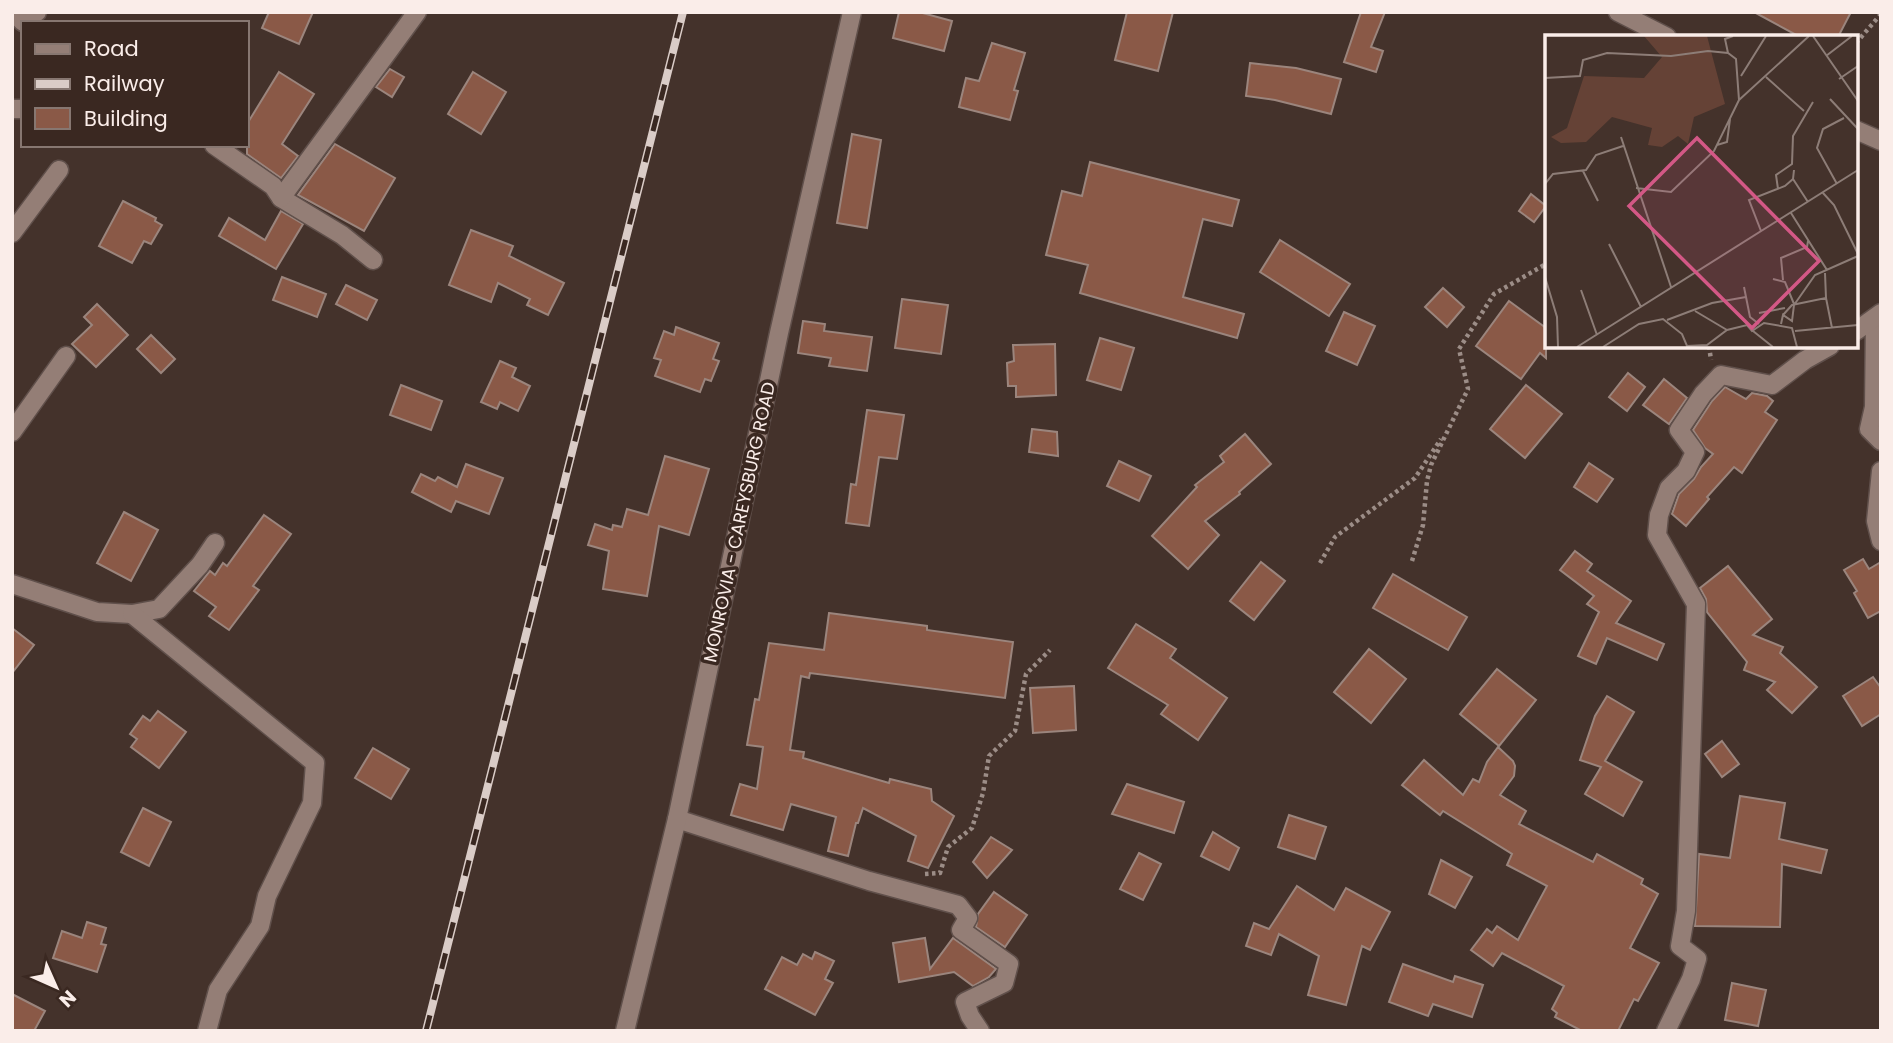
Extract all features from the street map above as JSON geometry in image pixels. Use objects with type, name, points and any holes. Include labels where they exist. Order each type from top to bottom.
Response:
[{"type":"street","points":[[281,198],[417,12]]},
{"type":"street","name":"MONROVIA - CAREYSBURG ROAD","points":[[625,1031],[677,819],[779,333],[852,12]]},
{"type":"street","points":[[1618,12],[1663,35]]},
{"type":"street","points":[[1858,131],[1881,142]]},
{"type":"street","points":[[217,147],[273,186],[281,198],[342,235],[373,260]]},
{"type":"street","points":[[12,233],[59,170]]},
{"type":"street","points":[[1858,330],[1878,315]]},
{"type":"street","points":[[1878,315],[1874,407],[1869,429],[1881,441]]},
{"type":"street","points":[[1666,1031],[1698,959],[1679,946],[1686,911],[1696,604],[1657,535],[1659,514],[1669,488],[1686,471],[1695,452],[1679,430],[1703,394],[1721,375],[1772,385],[1805,360],[1826,348]]},
{"type":"street","points":[[12,432],[66,356]]},
{"type":"street","points":[[1881,471],[1876,521],[1881,541]]},
{"type":"street","points":[[12,584],[97,611],[132,614],[159,609],[200,565],[215,543]]},
{"type":"street","points":[[132,614],[315,763],[312,803],[267,896],[260,926],[218,990],[207,1031]]},
{"type":"street","points":[[677,819],[811,860],[869,881],[958,905],[968,918],[961,930],[1009,964],[1004,983],[965,1002],[980,1031]]},
{"type":"path","points":[[1858,41],[1881,14]]},
{"type":"path","points":[[1412,561],[1423,525],[1431,465],[1468,389],[1459,349],[1494,294],[1545,265]]},
{"type":"path","points":[[1320,563],[1335,537],[1415,478],[1449,427]]},
{"type":"path","points":[[915,874],[940,873],[948,847],[972,828],[983,793],[989,756],[1016,731],[1026,674],[1050,650]]},
{"type":"building","points":[[269,12],[313,12],[299,44],[262,28]]},
{"type":"building","points":[[899,12],[919,12],[952,21],[944,51],[893,38]]},
{"type":"building","points":[[1127,12],[1173,12],[1158,71],[1115,60]]},
{"type":"building","points":[[1361,12],[1385,12],[1371,47],[1383,51],[1376,72],[1344,62]]},
{"type":"building","points":[[1754,12],[1851,12],[1839,35],[1796,35]]},
{"type":"building","points":[[992,43],[1025,53],[1014,90],[1018,91],[1010,120],[959,107],[966,78],[979,81]]},
{"type":"building","points":[[1250,63],[1296,68],[1341,79],[1331,114],[1246,96]]},
{"type":"building","points":[[390,69],[404,77],[392,97],[376,87]]},
{"type":"building","points":[[279,72],[314,94],[282,144],[298,156],[281,178],[247,154],[248,122]]},
{"type":"building","points":[[473,72],[506,92],[481,134],[448,114]]},
{"type":"building","points":[[852,134],[881,140],[867,228],[837,223]]},
{"type":"building","points":[[335,144],[395,178],[364,231],[298,195]]},
{"type":"building","points":[[1090,162],[1239,200],[1232,226],[1203,219],[1183,297],[1244,314],[1237,338],[1080,293],[1088,265],[1046,255],[1062,191],[1082,196]]},
{"type":"building","points":[[1531,194],[1545,205],[1534,222],[1519,211]]},
{"type":"building","points":[[123,201],[156,218],[155,221],[162,225],[151,244],[144,241],[132,263],[99,246]]},
{"type":"building","points":[[281,211],[303,224],[276,269],[219,236],[229,218],[265,240]]},
{"type":"building","points":[[471,230],[513,246],[509,256],[564,283],[548,315],[527,305],[530,299],[498,283],[491,302],[449,285]]},
{"type":"building","points":[[1280,240],[1350,284],[1329,316],[1260,272]]},
{"type":"building","points":[[282,277],[326,294],[317,317],[273,300]]},
{"type":"building","points":[[346,285],[377,300],[367,320],[336,304]]},
{"type":"building","points":[[1443,288],[1464,307],[1447,327],[1425,307]]},
{"type":"building","points":[[902,299],[948,305],[941,354],[895,348]]},
{"type":"building","points":[[1509,301],[1545,327],[1546,358],[1540,353],[1521,379],[1476,346]]},
{"type":"building","points":[[97,304],[128,335],[96,367],[72,344],[92,325],[84,317]]},
{"type":"building","points":[[1344,312],[1375,326],[1357,365],[1326,351]]},
{"type":"building","points":[[803,321],[825,324],[824,331],[872,337],[867,371],[829,366],[831,358],[798,353]]},
{"type":"building","points":[[676,327],[719,343],[713,359],[719,361],[711,381],[705,379],[700,392],[655,376],[661,360],[654,358],[664,331],[674,335]]},
{"type":"building","points":[[151,335],[175,359],[161,373],[137,349]]},
{"type":"building","points":[[1100,338],[1134,348],[1121,390],[1087,380]]},
{"type":"building","points":[[1055,344],[1056,395],[1016,397],[1016,386],[1008,386],[1007,363],[1014,361],[1013,345]]},
{"type":"building","points":[[500,361],[516,368],[512,377],[530,386],[518,411],[500,402],[497,409],[481,402]]},
{"type":"building","points":[[1628,373],[1645,387],[1627,411],[1609,397]]},
{"type":"building","points":[[1664,379],[1687,398],[1669,424],[1643,405]]},
{"type":"building","points":[[401,385],[442,401],[431,430],[390,415]]},
{"type":"building","points":[[1526,385],[1562,414],[1525,458],[1490,429]]},
{"type":"building","points":[[1725,387],[1746,399],[1752,393],[1767,396],[1773,401],[1765,412],[1777,420],[1742,473],[1734,467],[1686,526],[1672,514],[1679,494],[1713,454],[1705,448],[1693,430]]},
{"type":"building","points":[[867,410],[904,415],[897,459],[879,457],[869,526],[846,523],[851,484],[856,485]]},
{"type":"building","points":[[1032,429],[1057,432],[1058,456],[1029,452]]},
{"type":"building","points":[[1245,434],[1271,464],[1239,492],[1240,494],[1205,521],[1219,535],[1188,569],[1152,536],[1197,487],[1195,485],[1224,462],[1220,456]]},
{"type":"building","points":[[665,456],[709,469],[689,535],[659,526],[647,596],[603,589],[609,551],[588,545],[595,524],[612,530],[613,525],[622,527],[627,509],[648,515]]},
{"type":"building","points":[[1119,461],[1151,476],[1139,501],[1107,486]]},
{"type":"building","points":[[1589,463],[1613,479],[1597,502],[1574,487]]},
{"type":"building","points":[[466,464],[503,478],[489,514],[456,501],[451,512],[412,492],[421,474],[435,481],[438,477],[457,487]]},
{"type":"building","points":[[124,512],[158,530],[131,581],[97,563]]},
{"type":"building","points":[[264,515],[291,534],[253,586],[259,590],[229,630],[209,616],[216,607],[194,591],[210,571],[215,575],[223,563],[227,566]]},
{"type":"building","points":[[1575,551],[1592,564],[1587,571],[1631,601],[1616,623],[1664,644],[1657,660],[1607,638],[1596,664],[1578,656],[1599,612],[1587,604],[1594,596],[1560,570]]},
{"type":"building","points":[[1863,559],[1869,569],[1881,562],[1881,611],[1868,618],[1854,593],[1857,591],[1844,570]]},
{"type":"building","points":[[1261,562],[1285,581],[1254,620],[1230,601]]},
{"type":"building","points":[[1728,566],[1772,619],[1753,635],[1783,647],[1780,653],[1817,687],[1792,713],[1767,690],[1775,682],[1744,670],[1747,662],[1707,612],[1706,599],[1700,588]]},
{"type":"building","points":[[1393,574],[1467,617],[1448,650],[1373,608]]},
{"type":"building","points":[[829,613],[927,626],[927,630],[1013,642],[1005,698],[810,673],[809,678],[801,676],[790,750],[804,752],[803,758],[889,783],[890,779],[931,789],[932,801],[954,816],[928,868],[908,861],[916,836],[863,808],[856,823],[848,856],[828,851],[836,817],[791,804],[783,830],[731,815],[740,784],[757,789],[763,747],[747,745],[755,699],[759,700],[769,643],[824,650]]},
{"type":"building","points":[[1136,624],[1176,649],[1170,658],[1227,698],[1198,740],[1161,714],[1168,705],[1108,668]]},
{"type":"building","points":[[12,628],[34,645],[12,673]]},
{"type":"building","points":[[1369,649],[1406,679],[1371,723],[1334,692]]},
{"type":"building","points":[[1497,669],[1536,700],[1499,746],[1460,714]]},
{"type":"building","points":[[1873,677],[1881,688],[1881,714],[1862,726],[1843,696]]},
{"type":"building","points":[[1074,686],[1076,730],[1033,733],[1030,688]]},
{"type":"building","points":[[1607,696],[1634,712],[1605,761],[1642,782],[1623,816],[1585,794],[1601,767],[1580,760],[1595,716]]},
{"type":"building","points":[[158,711],[186,732],[159,768],[131,747],[137,739],[130,734],[143,716],[150,721]]},
{"type":"building","points":[[1722,741],[1739,764],[1722,777],[1705,754]]},
{"type":"building","points":[[1498,747],[1515,766],[1514,776],[1500,795],[1526,811],[1519,824],[1593,862],[1597,854],[1643,879],[1641,884],[1658,894],[1630,948],[1659,963],[1638,1001],[1634,999],[1618,1031],[1582,1031],[1555,1017],[1557,1013],[1552,1009],[1564,986],[1502,953],[1493,966],[1471,950],[1487,929],[1492,933],[1497,926],[1518,940],[1547,886],[1507,865],[1512,854],[1443,811],[1440,815],[1402,785],[1424,760],[1463,795],[1473,779],[1479,782],[1487,762]]},
{"type":"building","points":[[373,748],[409,769],[391,799],[355,778]]},
{"type":"building","points":[[1127,784],[1184,802],[1174,833],[1112,814]]},
{"type":"building","points":[[1740,796],[1785,803],[1779,839],[1827,850],[1821,873],[1782,864],[1780,927],[1695,926],[1699,854],[1730,858]]},
{"type":"building","points":[[143,808],[171,822],[149,866],[121,852]]},
{"type":"building","points":[[1289,815],[1326,827],[1315,859],[1278,847]]},
{"type":"building","points":[[1213,832],[1239,848],[1229,870],[1201,856]]},
{"type":"building","points":[[991,837],[1012,850],[987,878],[973,862]]},
{"type":"building","points":[[1139,853],[1161,864],[1143,900],[1120,889]]},
{"type":"building","points":[[1441,860],[1472,877],[1455,908],[1429,894]]},
{"type":"building","points":[[1297,886],[1334,910],[1346,888],[1390,912],[1370,950],[1362,946],[1346,1005],[1308,995],[1319,956],[1279,934],[1271,955],[1246,946],[1254,923],[1269,929]]},
{"type":"building","points":[[994,892],[1027,915],[1005,947],[976,927],[978,914]]},
{"type":"building","points":[[87,922],[106,928],[101,944],[106,945],[97,972],[53,958],[62,931],[82,938]]},
{"type":"building","points":[[925,938],[930,969],[953,938],[996,969],[989,977],[973,986],[954,972],[899,982],[893,943]]},
{"type":"building","points":[[815,952],[834,961],[825,979],[833,983],[815,1015],[765,989],[782,957],[797,965],[803,954],[812,959]]},
{"type":"building","points":[[1403,964],[1453,982],[1455,976],[1483,985],[1472,1017],[1433,1004],[1428,1016],[1389,1002]]},
{"type":"building","points":[[1732,983],[1766,990],[1758,1026],[1725,1020]]},
{"type":"building","points":[[12,994],[45,1011],[34,1031],[12,1031]]},
{"type":"railway","points":[[426,1031],[683,12]]}]
